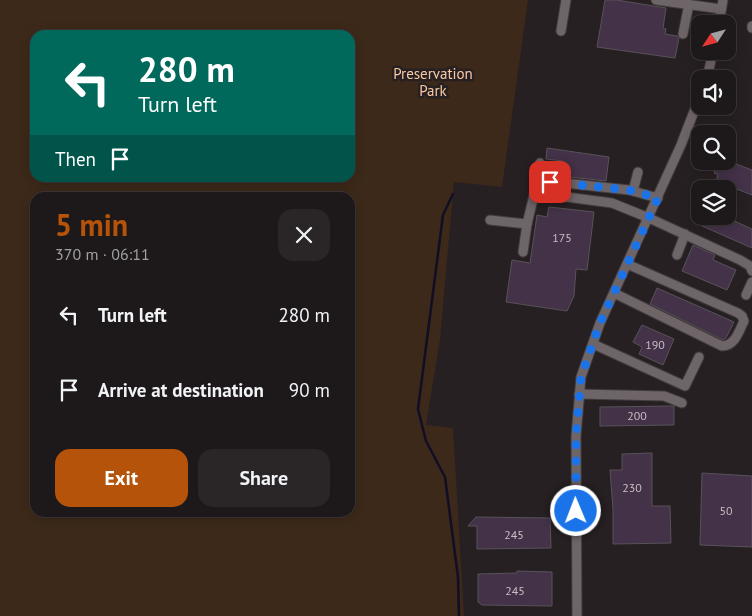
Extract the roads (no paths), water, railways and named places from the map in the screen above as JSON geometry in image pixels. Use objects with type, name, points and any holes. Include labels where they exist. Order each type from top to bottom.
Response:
[{"type":"street","points":[[561,31],[566,0]]},
{"type":"street","points":[[656,0],[689,4],[722,4]]},
{"type":"street","points":[[683,34],[689,4]]},
{"type":"street","points":[[577,616],[576,436],[581,377],[600,323],[658,198],[693,115]]},
{"type":"street","points":[[523,252],[540,163]]},
{"type":"street","points":[[634,191],[638,172]]},
{"type":"street","points":[[537,180],[634,191],[658,198]]},
{"type":"street","points":[[534,195],[559,196],[612,203],[740,260],[750,266],[752,271]]},
{"type":"street","points":[[490,220],[527,224]]},
{"type":"street","points":[[677,255],[685,234]]},
{"type":"street","points":[[614,293],[722,346],[731,343],[744,321],[738,312],[627,264]]},
{"type":"street","points":[[746,295],[752,282]]},
{"type":"street","points":[[593,344],[685,386],[699,357]]},
{"type":"street","points":[[579,394],[664,396],[682,403]]},
{"type":"waterway","points":[[453,194],[443,215],[418,409],[426,441],[445,477],[458,577],[459,616]]},
{"type":"park label","name":"Preservation Park","points":[[433,82]]}]
